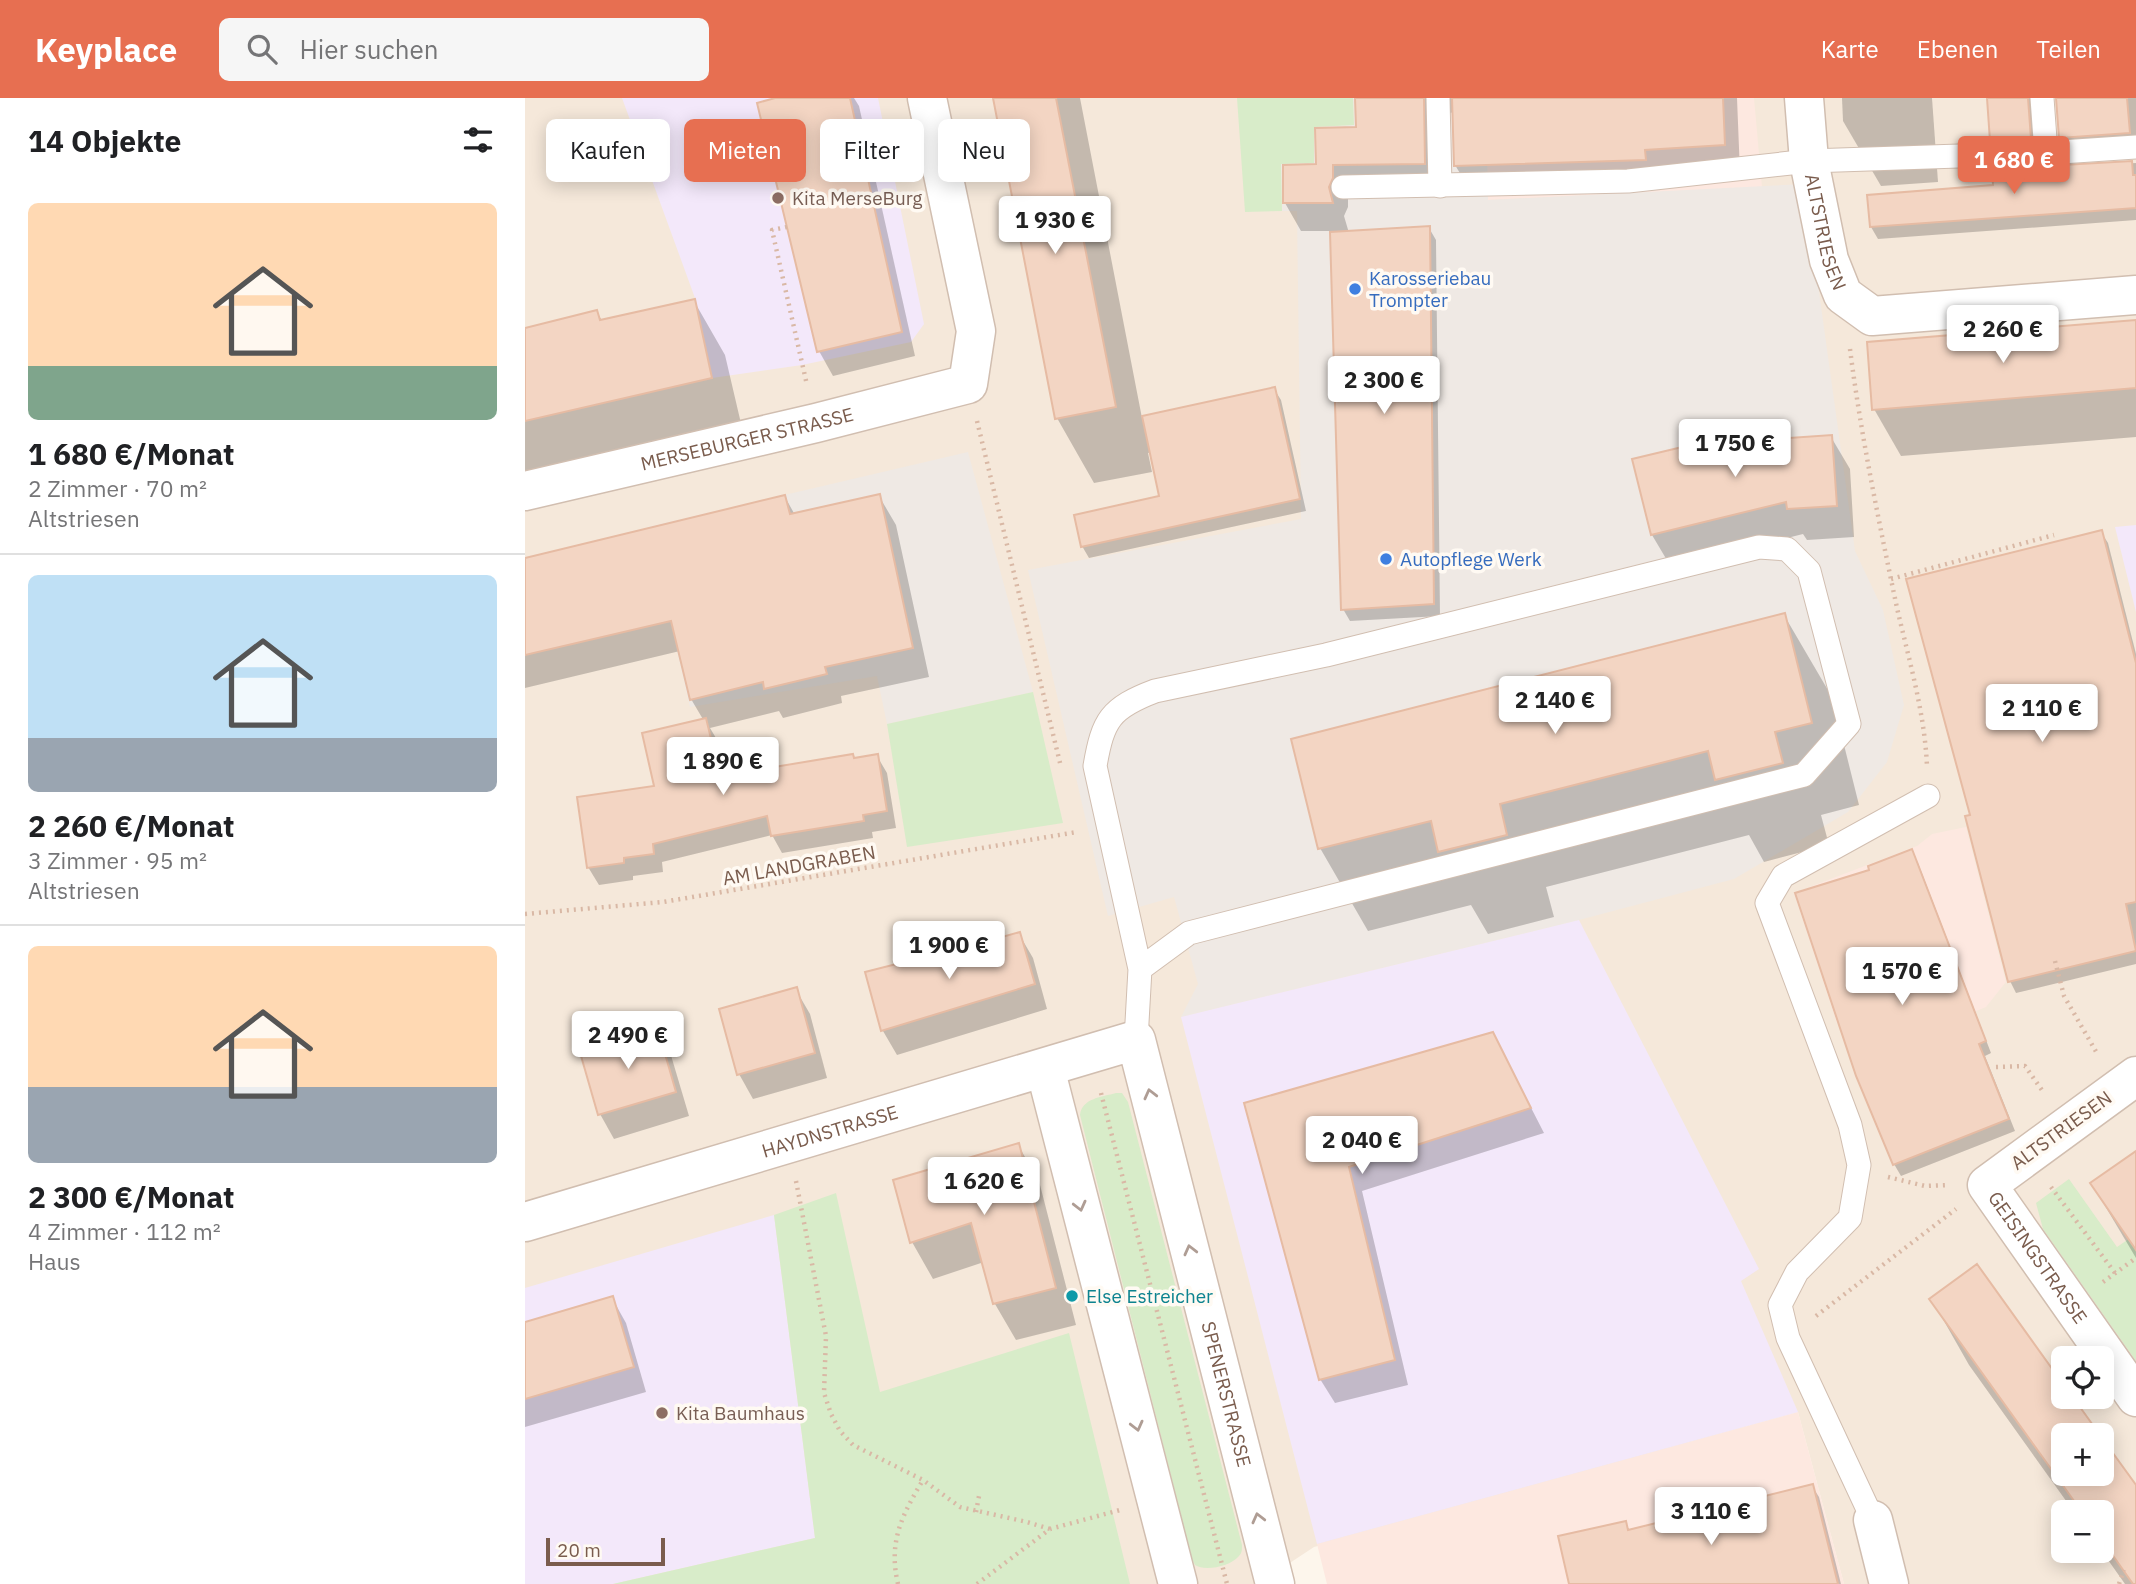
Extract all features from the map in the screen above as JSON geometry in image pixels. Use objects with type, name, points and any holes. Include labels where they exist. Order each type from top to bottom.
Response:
[{"type":"street","points":[[927,98],[976,331],[968,384]]},
{"type":"street","name":"ALTSTRIESEN","points":[[1804,98],[1809,161],[1829,260],[1843,295],[1872,316],[2136,295]]},
{"type":"street","name":"MERSEBURGER STRASSE","points":[[525,491],[816,423],[968,384]]},
{"type":"street","name":"HAYDNSTRASSE","points":[[525,1222],[1136,1040]]},
{"type":"street","name":"SPENERSTRASSE","points":[[1136,1040],[1275,1584]]},
{"type":"street","points":[[1045,1068],[1178,1584]]},
{"type":"street","name":"ALTSTRIESEN","points":[[1987,1185],[2127,1083]]},
{"type":"street","name":"GEISINGSTRASSE","points":[[1987,1185],[2136,1397]]},
{"type":"street","points":[[1873,1520],[1889,1584]]},
{"type":"lane","points":[[1438,98],[1440,186]]},
{"type":"lane","points":[[2042,98],[2046,153]]},
{"type":"lane","points":[[1343,187],[1628,181],[1809,161],[2046,153],[2136,147]]},
{"type":"lane","points":[[1136,1040],[1140,969],[1095,766],[1100,738],[1110,716],[1130,700],[1155,691],[1326,655],[1759,547],[1787,549],[1809,571],[1849,724],[1804,775],[1189,933],[1140,969]]},
{"type":"lane","points":[[1873,1520],[1788,1338],[1780,1305],[1797,1272],[1850,1218],[1859,1165],[1850,1125],[1767,904],[1783,876],[1928,796]]},
{"type":"path","points":[[787,227],[772,230],[816,423]]},
{"type":"path","points":[[1850,342],[1858,414],[1926,739]]},
{"type":"path","points":[[968,384],[1063,777]]},
{"type":"path","points":[[1891,579],[2054,535]]},
{"type":"path","name":"AM LANDGRABEN","points":[[525,914],[663,902],[1077,832],[1079,844]]},
{"type":"path","points":[[2055,961],[2064,996],[2127,1083]]},
{"type":"path","points":[[1091,1055],[1227,1584]]},
{"type":"path","points":[[1996,1067],[2025,1066],[2067,1126]]},
{"type":"path","points":[[789,1144],[826,1336],[824,1393],[840,1431],[853,1445],[923,1480],[960,1507],[1050,1530]]},
{"type":"path","points":[[2028,1155],[2115,1273]]},
{"type":"path","points":[[1859,1165],[1891,1179],[1925,1185],[1987,1185]]},
{"type":"path","points":[[1788,1338],[1987,1185]]},
{"type":"path","points":[[898,1584],[895,1539],[904,1512],[923,1480]]},
{"type":"path","points":[[976,1512],[979,1496]]},
{"type":"path","points":[[977,1584],[1050,1530],[1156,1500]]},
{"type":"path","points":[[2119,1584],[2124,1570]]},
{"type":"shaded area","points":[[525,98],[2136,98],[2136,1584],[1844,1584],[1798,1412],[1314,1547],[1258,1584],[525,1584]]},
{"type":"shaded area","name":"Kita MerseBurg","points":[[622,98],[878,98],[882,119],[820,119],[820,182],[895,182],[924,324],[911,342],[802,365],[712,378],[695,298],[653,182],[670,182],[670,119],[630,119]]},
{"type":"shaded area","points":[[1353,98],[1486,98],[1488,200],[1804,184],[1855,551],[1883,610],[1904,705],[1887,762],[1848,812],[1734,879],[1579,920],[1181,1017],[1198,984],[1174,897],[1108,916],[1028,570],[1301,519],[1297,211],[1282,211],[1281,163],[1314,127],[1354,125]]},
{"type":"shaded area","points":[[1486,98],[1754,98],[1762,187],[1487,200]]},
{"type":"shaded area","points":[[968,452],[1033,692],[887,724],[877,676],[690,707],[648,527]]},
{"type":"shaded area","points":[[2136,525],[2136,612],[2115,527]]},
{"type":"shaded area","points":[[1966,827],[2006,982],[1986,1007],[1862,1058],[1850,1019],[1837,1023],[1794,893],[1917,846],[1932,834]]},
{"type":"shaded area","points":[[1579,920],[1759,1269],[1741,1281],[1798,1412],[1317,1544],[1181,1017]]},
{"type":"shaded area","name":"Kita Baumhaus","points":[[774,1215],[815,1538],[613,1584],[525,1584],[525,1288]]},
{"type":"shaded area","points":[[1798,1412],[1844,1584],[1327,1584],[1317,1544]]},
{"type":"green space","points":[[1237,98],[1353,98],[1354,125],[1314,127],[1314,163],[1281,164],[1282,211],[1245,212]]},
{"type":"green space","points":[[1033,692],[1063,823],[907,847],[887,724]]},
{"type":"green space","points":[[1122,1093],[1128,1102],[1242,1545],[1241,1554],[1235,1560],[1218,1567],[1199,1567],[1192,1559],[1080,1115],[1089,1102]]},
{"type":"green space","points":[[2069,1179],[2117,1247],[2136,1234],[2136,1361],[2043,1229],[2036,1203]]},
{"type":"green space","points":[[836,1193],[880,1392],[1069,1333],[1130,1584],[613,1584],[815,1538],[774,1215]]},
{"type":"building","points":[[775,98],[850,98],[855,119],[820,119],[820,182],[869,182],[902,332],[817,352],[776,182],[806,182],[806,119],[761,119],[757,103]]},
{"type":"building","points":[[993,98],[1056,98],[1116,407],[1055,419],[1009,182],[1030,182],[1030,119],[997,119]]},
{"type":"building","points":[[1355,98],[1424,98],[1425,164],[1333,165],[1333,178],[1329,187],[1333,203],[1283,203],[1283,165],[1316,164],[1315,128],[1356,127]]},
{"type":"building","points":[[1452,98],[1723,98],[1725,145],[1645,150],[1646,160],[1454,166]]},
{"type":"building","points":[[1987,98],[2028,98],[2031,139],[1990,141]]},
{"type":"building","points":[[2056,98],[2127,98],[2130,133],[2059,138]]},
{"type":"building","points":[[2132,161],[2133,175],[2136,175],[2136,208],[1870,227],[1867,195],[1993,185],[1992,169]]},
{"type":"building","points":[[1430,226],[1434,604],[1341,610],[1330,232]]},
{"type":"building","points":[[695,299],[712,378],[525,421],[525,328],[597,310],[600,320]]},
{"type":"building","points":[[2136,320],[2136,388],[1872,410],[1867,342]]},
{"type":"building","points":[[1275,387],[1300,499],[1081,547],[1074,515],[1159,496],[1142,416]]},
{"type":"building","points":[[1741,433],[1743,441],[1832,435],[1837,506],[1787,509],[1786,502],[1651,535],[1632,459]]},
{"type":"building","points":[[880,494],[913,648],[825,667],[827,674],[764,689],[763,682],[690,700],[671,621],[525,655],[525,558],[785,495],[790,514]]},
{"type":"building","points":[[2102,530],[2136,663],[2136,902],[2126,904],[2136,951],[2008,982],[1965,816],[1970,815],[1906,579]]},
{"type":"building","points":[[1785,613],[1812,723],[1775,732],[1783,763],[1715,780],[1708,751],[1500,804],[1507,835],[1438,852],[1431,821],[1318,849],[1291,739]]},
{"type":"building","points":[[706,718],[720,776],[853,754],[854,758],[878,754],[887,811],[863,815],[864,821],[771,836],[767,816],[653,844],[654,854],[624,858],[624,863],[587,868],[577,797],[654,786],[642,733]]},
{"type":"building","points":[[1912,849],[1986,1041],[1979,1044],[2009,1119],[1893,1165],[1856,1076],[1795,893],[1869,870],[1868,866]]},
{"type":"building","points":[[1020,932],[1035,984],[881,1031],[865,972],[920,960]]},
{"type":"building","points":[[797,987],[815,1053],[737,1075],[719,1009]]},
{"type":"building","points":[[657,1026],[676,1092],[598,1115],[579,1049]]},
{"type":"building","points":[[1493,1032],[1531,1108],[1349,1167],[1395,1360],[1319,1380],[1244,1103]]},
{"type":"building","points":[[1019,1143],[1056,1288],[993,1304],[971,1223],[910,1243],[893,1180]]},
{"type":"building","points":[[2136,1151],[2136,1250],[2090,1183]]},
{"type":"building","points":[[1977,1264],[2051,1367],[2051,1409],[2081,1409],[2091,1423],[2051,1423],[2051,1469],[1929,1299]]},
{"type":"building","points":[[613,1296],[634,1367],[525,1399],[525,1322]]},
{"type":"building","points":[[2114,1455],[2136,1485],[2136,1584],[2133,1584],[2114,1557],[2114,1500],[2073,1500],[2063,1486],[2114,1486]]},
{"type":"building","points":[[1813,1484],[1838,1584],[1569,1584],[1558,1536],[1626,1521],[1628,1530]]},
{"type":"place","name":"Kita MerseBurg","points":[[778,198]]},
{"type":"place","name":"Karosseriebau Trompter","points":[[1355,289]]},
{"type":"place","name":"Autopflege Werk","points":[[1386,559]]},
{"type":"place","name":"Else Estreicher","points":[[1072,1296]]},
{"type":"place","name":"Kita Baumhaus","points":[[662,1413]]}]
